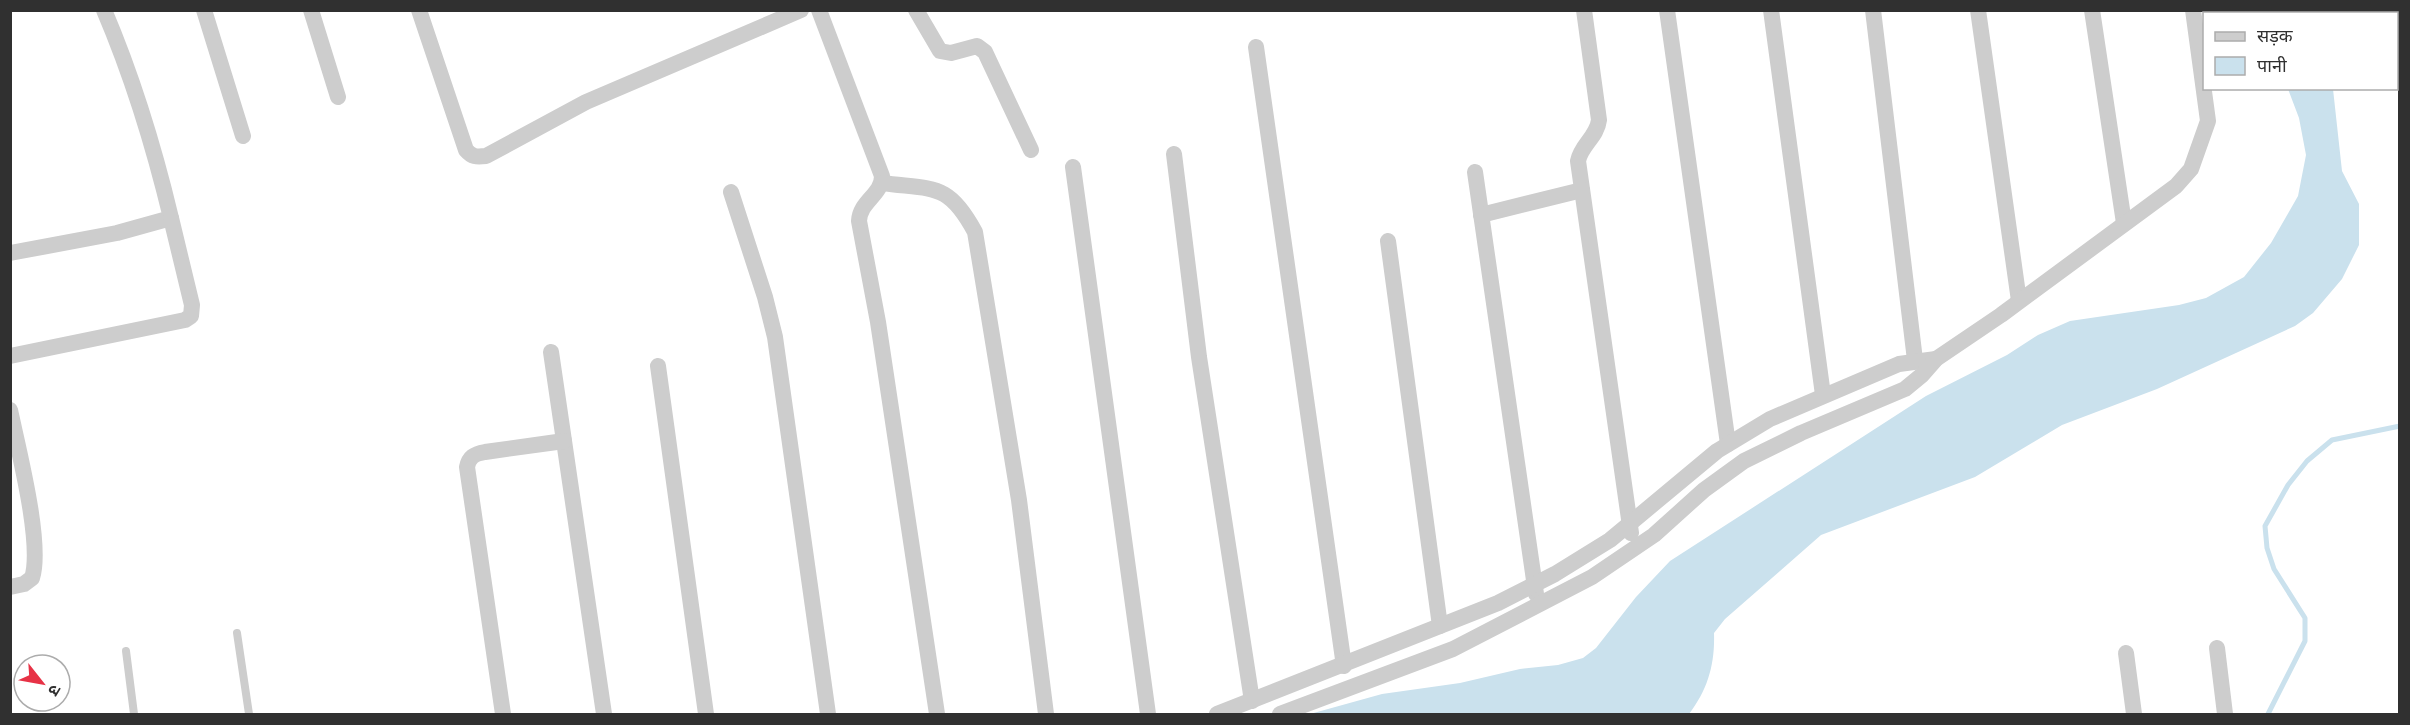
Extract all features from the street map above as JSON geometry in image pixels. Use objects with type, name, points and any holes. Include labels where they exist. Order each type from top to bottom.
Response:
[{"type":"street","points":[[10,356],[185,320],[192,316],[192,304],[153,143],[120,47],[104,10]]},
{"type":"street","points":[[204,10],[243,136]]},
{"type":"street","points":[[311,10],[338,97]]},
{"type":"street","points":[[419,10],[466,150],[471,156],[477,157],[486,156],[586,102],[801,10]]},
{"type":"street","points":[[819,10],[880,166],[882,183],[863,206],[859,221],[878,322],[937,714]]},
{"type":"street","points":[[916,10],[940,51],[951,53],[976,46],[984,52],[1031,150]]},
{"type":"street","points":[[1584,10],[1599,120],[1598,130],[1579,155],[1582,190],[1634,549]]},
{"type":"street","points":[[1667,10],[1728,444]]},
{"type":"street","points":[[1771,10],[1823,394]]},
{"type":"street","points":[[1873,10],[1916,360]]},
{"type":"street","points":[[1978,10],[2019,301]]},
{"type":"street","points":[[2092,10],[2124,223]]},
{"type":"street","points":[[2193,10],[2203,84]]},
{"type":"street","points":[[1256,47],[1344,666]]},
{"type":"street","points":[[1280,714],[1453,649],[1538,606],[1592,577],[1654,535],[1704,490],[1744,461],[1801,433],[1905,389],[1922,375],[1935,359],[2019,301],[2176,186],[2191,169],[2208,121],[2204,90]]},
{"type":"street","points":[[1174,154],[1199,357],[1251,702]]},
{"type":"street","points":[[1073,167],[1148,714]]},
{"type":"street","points":[[1475,172],[1538,606]]},
{"type":"street","points":[[882,183],[933,189],[949,195],[963,211],[975,232],[1019,500],[1046,714]]},
{"type":"street","points":[[1481,215],[1582,190]]},
{"type":"street","points":[[731,192],[775,337],[828,714]]},
{"type":"street","points":[[10,253],[117,233],[171,218]]},
{"type":"street","points":[[1388,241],[1440,626]]},
{"type":"street","points":[[551,352],[604,714]]},
{"type":"street","points":[[1217,714],[1344,666],[1534,585],[1610,540],[1728,444],[1770,419],[1823,394],[1916,360],[1935,359]]},
{"type":"street","points":[[658,366],[706,714]]},
{"type":"street","points":[[10,410],[27,493],[35,557],[32,578],[24,584],[10,586]]},
{"type":"street","points":[[503,714],[467,467],[469,460],[476,453],[564,441]]},
{"type":"street","points":[[2217,648],[2225,714]]},
{"type":"street","points":[[2126,652],[2134,714]]},
{"type":"lane","points":[[237,633],[249,714]]},
{"type":"lane","points":[[126,651],[134,714]]},
{"type":"water","points":[[2288,90],[2333,90],[2342,171],[2359,204],[2359,245],[2342,279],[2313,313],[2295,326],[2157,389],[2062,425],[1975,477],[1821,535],[1725,619],[1714,633],[1712,666],[1706,686],[1689,714],[1310,714],[1382,694],[1460,683],[1520,669],[1558,665],[1583,658],[1596,648],[1636,597],[1670,561],[1926,396],[2007,355],[2038,335],[2070,321],[2179,305],[2206,298],[2244,277],[2271,243],[2298,196],[2306,155],[2299,118]]},
{"type":"waterway","points":[[2268,714],[2305,641],[2305,618],[2274,569],[2267,548],[2265,526],[2288,485],[2307,461],[2332,440],[2400,426]]}]
